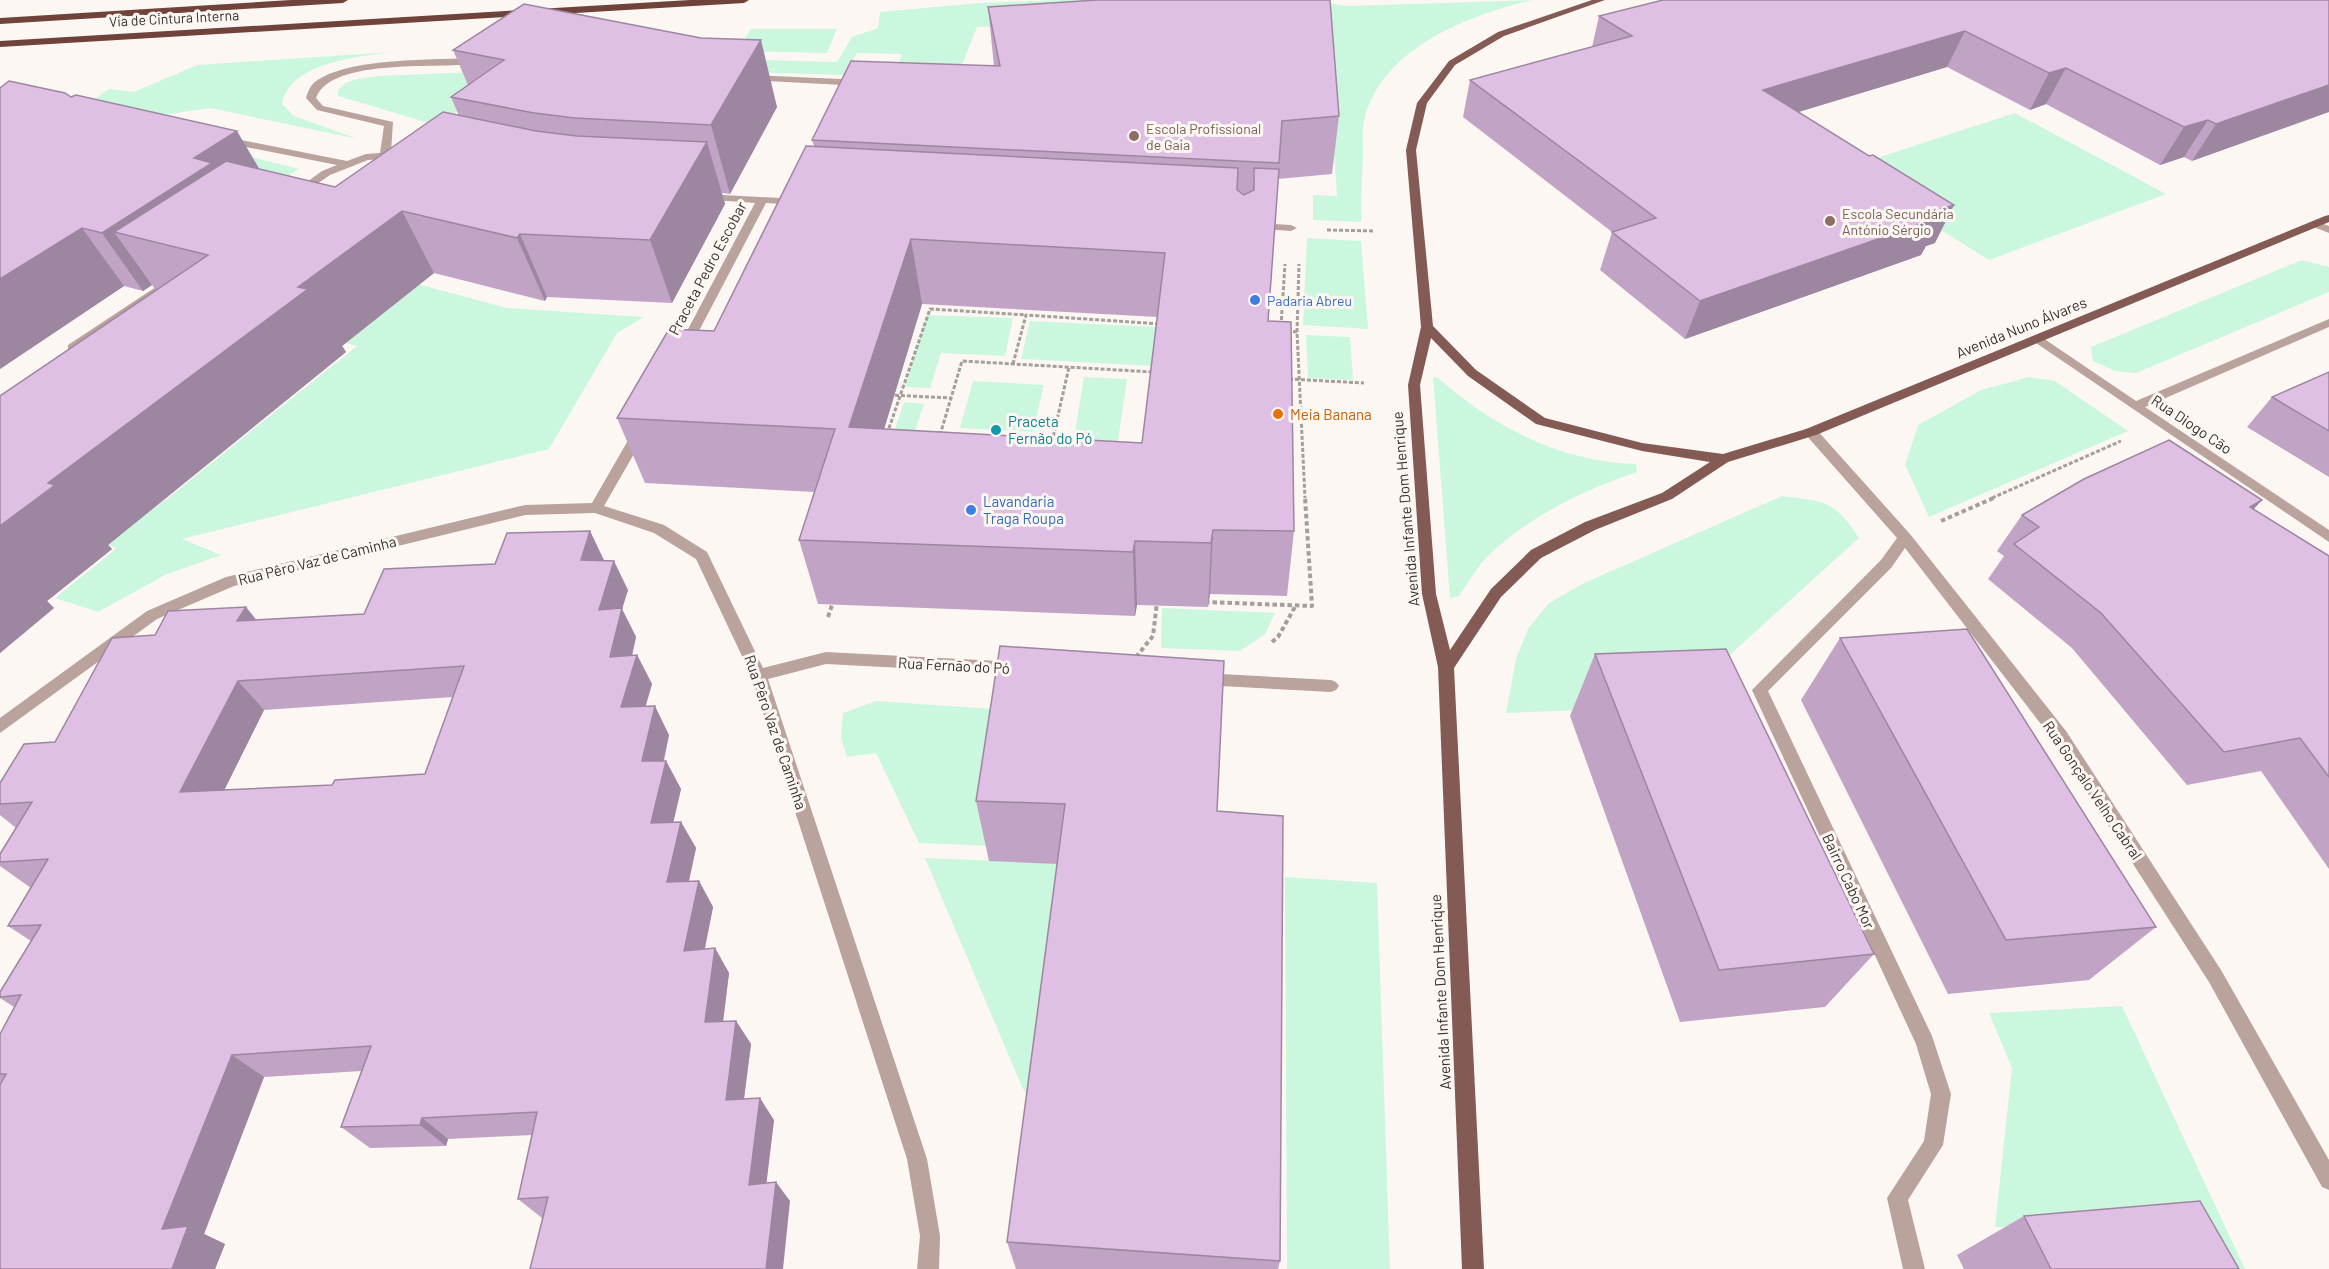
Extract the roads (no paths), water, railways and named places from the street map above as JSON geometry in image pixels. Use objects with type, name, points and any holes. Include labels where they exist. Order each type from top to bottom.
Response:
[{"type":"highway","name":"Via de Cintura Interna","points":[[0,21],[344,0]]},
{"type":"highway","name":"Via de Cintura Interna","points":[[0,44],[744,0]]},
{"type":"main road","name":"Avenida Infante Dom Henrique","points":[[1473,1269],[1446,667],[1429,594],[1414,385],[1427,327],[1411,150],[1422,103],[1452,63],[1502,34],[1601,0]]},
{"type":"main road","name":"Avenida Nuno Álvares","points":[[1446,667],[1496,593],[1536,554],[1590,526],[1667,496],[1723,459],[1811,432],[2329,219]]},
{"type":"main road","name":"Avenida Nuno Álvares","points":[[1427,327],[1472,373],[1541,421],[1642,447],[1723,459]]},
{"type":"street","points":[[385,156],[389,124],[320,108],[311,98],[316,86],[332,76],[362,69],[488,60]]},
{"type":"street","points":[[745,78],[872,83]]},
{"type":"street","points":[[210,137],[347,164]]},
{"type":"street","points":[[287,200],[326,173],[347,164],[366,157],[406,155]]},
{"type":"street","points":[[692,197],[806,202]]},
{"type":"street","name":"Praceta Pedro Escobar","points":[[678,360],[762,200]]},
{"type":"street","points":[[2315,224],[2329,230]]},
{"type":"street","points":[[1243,226],[1291,228]]},
{"type":"street","points":[[59,356],[178,275]]},
{"type":"street","points":[[2136,406],[2329,323]]},
{"type":"street","name":"Rua Diogo Cão","points":[[2036,339],[2329,537]]},
{"type":"street","points":[[596,508],[645,422]]},
{"type":"street","name":"Rua Gonçalo Velho Cabral","points":[[1811,432],[1905,538],[2060,736],[2215,976],[2329,1180]]},
{"type":"street","name":"Rua Pêro Vaz de Caminha","points":[[0,727],[152,615],[231,581],[525,510],[596,508],[659,529],[702,556],[759,675],[917,1159],[930,1236],[928,1269]]},
{"type":"street","name":"Bairro Cabo Mor","points":[[1905,538],[1886,564],[1760,690],[1925,1043],[1941,1094],[1933,1145],[1897,1198],[1914,1269]]},
{"type":"street","name":"Rua Fernão do Pó","points":[[759,675],[826,658],[1028,669]]},
{"type":"street","points":[[1181,677],[1331,686]]},
{"type":"place","name":"Escola Profissional de Gaia","points":[[1134,136]]},
{"type":"place","name":"Escola Secundária António Sérgio","points":[[1830,221]]},
{"type":"place","name":"Padaria Abreu","points":[[1255,300]]},
{"type":"place","name":"Meia Banana","points":[[1278,414]]},
{"type":"place","name":"Praceta Fernão do Pó","points":[[996,430]]},
{"type":"place","name":"Lavandaria Traga Roupa","points":[[971,510]]}]
